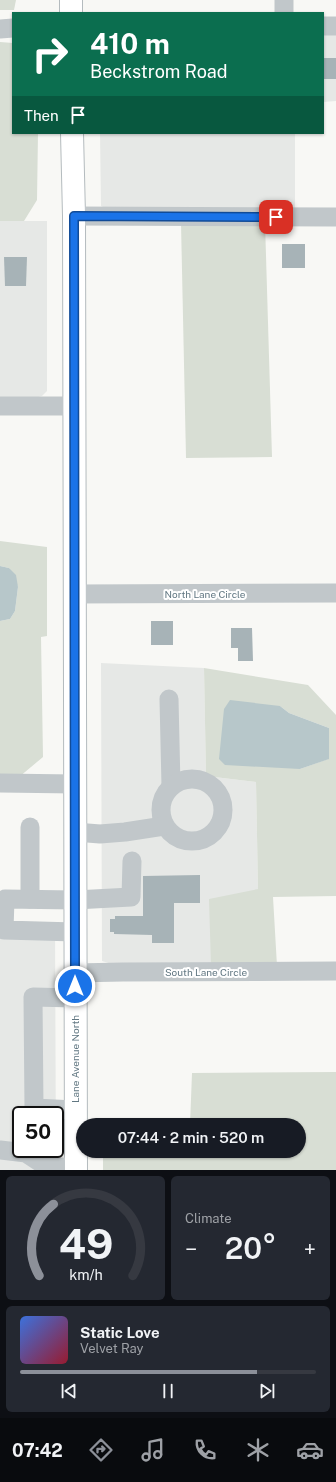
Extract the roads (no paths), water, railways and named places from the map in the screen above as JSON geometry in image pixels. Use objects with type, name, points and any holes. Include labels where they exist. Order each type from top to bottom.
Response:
[{"type":"main road","points":[[71,0],[71,12]]},
{"type":"main road","name":"Lane Avenue North","points":[[72,134],[74,216],[76,1169]]},
{"type":"street","points":[[284,0],[284,12]]},
{"type":"street","points":[[324,26],[336,26]]},
{"type":"street","points":[[0,28],[12,28]]},
{"type":"street","points":[[74,216],[336,217]]},
{"type":"street","points":[[0,406],[74,406]]},
{"type":"street","name":"North Lane Circle","points":[[74,594],[336,593]]},
{"type":"street","points":[[169,699],[171,786]]},
{"type":"street","points":[[190,778],[200,779],[210,784],[218,791],[222,801],[223,811],[221,821],[216,830],[209,836],[199,840],[189,841],[179,839],[171,834],[164,826],[160,816],[160,805],[164,795],[171,786],[179,781],[190,778]]},
{"type":"street","points":[[0,784],[74,784]]},
{"type":"street","points":[[30,826],[30,899]]},
{"type":"street","points":[[75,832],[100,834],[164,826]]},
{"type":"street","points":[[75,932],[4,930],[5,899],[75,900],[131,897],[132,861]]},
{"type":"street","name":"South Lane Circle","points":[[75,973],[336,971]]},
{"type":"street","points":[[75,998],[33,997],[34,1108],[75,1110]]},
{"type":"street","points":[[0,1150],[26,1153],[36,1165],[76,1169]]}]
